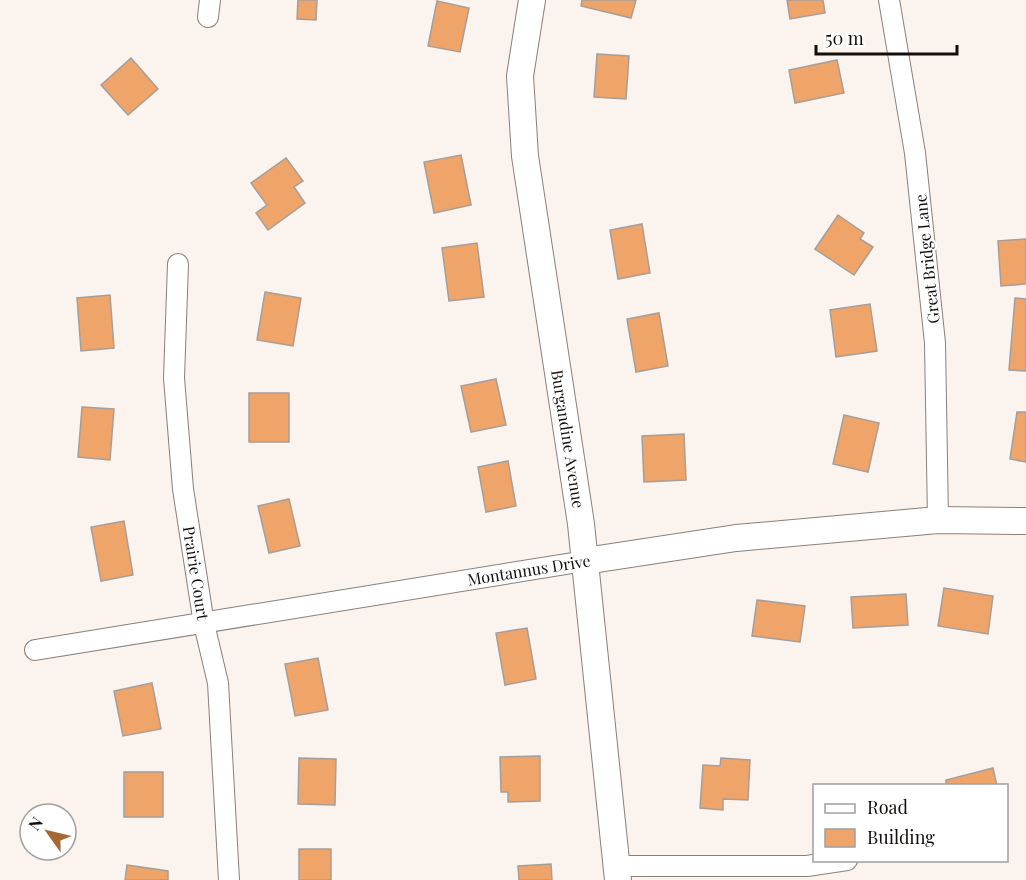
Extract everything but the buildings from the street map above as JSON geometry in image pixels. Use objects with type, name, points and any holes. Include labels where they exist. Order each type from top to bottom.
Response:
[{"type":"street","name":"Burgandine Avenue","points":[[532,0],[520,76],[525,156],[585,561],[618,873]]},
{"type":"street","name":"Great Bridge Lane","points":[[889,0],[915,153],[935,343],[938,520]]},
{"type":"street","name":"Prairie Court","points":[[178,264],[174,378],[183,489],[204,624],[218,683],[229,880]]},
{"type":"street","name":"Montannus Drive","points":[[35,650],[736,538],[938,520],[1026,521]]},
{"type":"street","points":[[618,873],[807,866],[839,862]]}]
